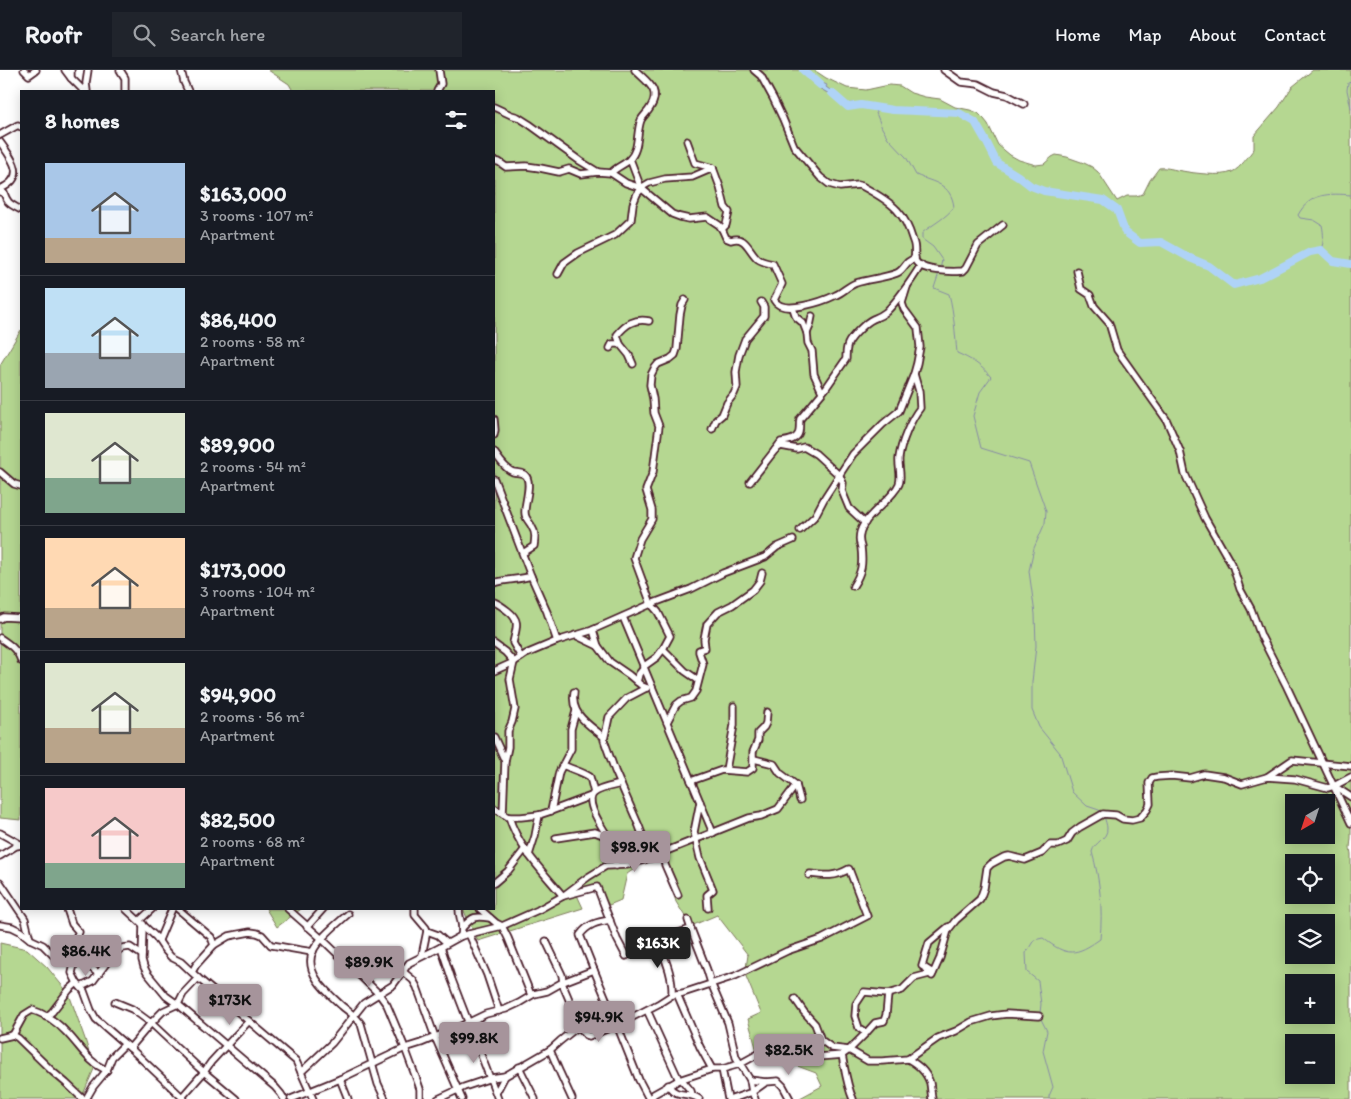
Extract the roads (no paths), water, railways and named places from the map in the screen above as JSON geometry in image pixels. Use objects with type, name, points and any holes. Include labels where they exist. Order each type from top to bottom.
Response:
[{"type":"street","points":[[24,70],[28,74],[36,70]]},
{"type":"street","points":[[65,70],[84,90]]},
{"type":"street","points":[[71,70],[71,78]]},
{"type":"street","points":[[85,90],[88,70]]},
{"type":"street","points":[[120,70],[125,78],[125,90]]},
{"type":"street","points":[[180,70],[188,90]]},
{"type":"street","points":[[438,90],[441,84],[439,70]]},
{"type":"street","points":[[610,173],[624,164],[635,153],[641,120],[654,102],[653,88],[635,70]]},
{"type":"street","points":[[754,70],[761,76],[773,98],[797,151],[824,180],[840,187],[862,186],[894,207],[902,215],[914,242],[916,261],[921,265],[928,269],[953,272],[963,271],[978,245],[1003,226]]},
{"type":"street","points":[[944,70],[961,82],[978,84],[1024,104]]},
{"type":"street","points":[[495,107],[518,117],[598,172]]},
{"type":"street","points":[[0,135],[20,127]]},
{"type":"street","points":[[687,141],[696,163],[713,168]]},
{"type":"street","points":[[0,142],[14,163],[16,170],[9,184],[0,190],[12,206],[20,210]]},
{"type":"street","points":[[630,159],[641,188]]},
{"type":"street","points":[[495,161],[506,167],[526,166],[559,172],[569,169],[581,174],[610,173],[626,183],[641,188],[672,214],[689,219],[707,217],[716,222],[726,238],[741,240],[761,261],[773,264],[782,284],[775,302],[777,305],[785,308],[814,304],[836,295],[854,284],[898,273],[908,262],[915,258]]},
{"type":"street","points":[[558,274],[564,263],[578,253],[615,235],[630,220],[641,188],[649,183],[665,179],[692,177],[713,168]]},
{"type":"street","points":[[713,168],[729,212],[726,225],[722,229]]},
{"type":"street","points":[[750,482],[781,442],[790,441],[795,438],[799,432],[800,419],[846,359],[849,341],[863,326],[887,311],[907,287],[921,265]]},
{"type":"street","points":[[1077,271],[1081,288],[1090,295],[1094,306],[1109,323],[1117,350],[1166,418],[1180,451],[1185,474],[1205,518],[1233,568],[1261,636],[1351,823]]},
{"type":"street","points":[[800,530],[815,516],[825,497],[854,454],[883,424],[899,411],[918,363],[920,347],[918,328],[904,309],[902,303],[907,287]]},
{"type":"street","points":[[637,682],[643,667],[657,657],[670,636],[658,612],[650,604],[634,558],[640,538],[652,519],[652,510],[646,490],[653,472],[659,426],[654,413],[650,385],[651,375],[658,364],[675,355],[680,315],[685,300]]},
{"type":"street","points":[[712,429],[737,387],[736,372],[739,355],[746,339],[764,316],[762,302]]},
{"type":"street","points":[[793,308],[796,317],[803,323],[807,333],[808,343],[812,351],[814,374],[822,392]]},
{"type":"street","points":[[807,333],[812,316]]},
{"type":"street","points":[[632,364],[617,335],[630,323],[640,320],[649,321]]},
{"type":"street","points":[[610,348],[612,344],[620,344]]},
{"type":"street","points":[[853,586],[862,569],[860,533],[868,518],[900,483],[899,458],[901,449],[916,413],[920,408],[919,391],[914,374]]},
{"type":"street","points":[[774,450],[781,446],[796,449],[804,447],[816,454],[840,476],[843,483],[842,491],[849,508],[865,523]]},
{"type":"street","points":[[495,453],[506,467],[513,472],[525,475],[528,479],[525,514],[536,538],[534,546],[523,552]]},
{"type":"street","points":[[0,472],[14,484],[20,486]]},
{"type":"street","points":[[495,482],[531,576],[547,612],[556,641]]},
{"type":"street","points":[[495,671],[556,641],[593,630],[650,604],[691,589],[723,573],[765,557],[793,540]]},
{"type":"street","points":[[667,722],[679,703],[694,696],[703,664],[699,650],[705,648],[704,639],[707,624],[718,612],[732,605],[753,590],[760,581],[762,573]]},
{"type":"street","points":[[495,583],[505,580],[519,580],[531,576]]},
{"type":"street","points":[[495,603],[515,616],[517,625],[513,643],[521,657]]},
{"type":"street","points":[[623,617],[713,834]]},
{"type":"street","points":[[0,619],[20,618]]},
{"type":"street","points":[[593,630],[598,646],[610,662],[646,688],[654,690]]},
{"type":"street","points":[[575,636],[598,646]]},
{"type":"street","points":[[0,638],[18,653],[20,658]]},
{"type":"street","points":[[495,645],[514,662]]},
{"type":"street","points":[[663,649],[685,671],[698,680]]},
{"type":"street","points":[[514,662],[510,679],[515,709],[508,731],[508,747],[505,762],[506,816],[525,849],[562,896]]},
{"type":"street","points":[[646,688],[627,698],[609,717],[604,743],[651,858]]},
{"type":"street","points":[[574,692],[573,703],[576,711],[604,737]]},
{"type":"street","points":[[726,770],[734,725],[734,706]]},
{"type":"street","points":[[551,812],[559,772],[571,749],[571,726],[576,711]]},
{"type":"street","points":[[691,781],[722,770],[747,772],[753,768],[753,752],[758,735],[766,722],[766,712]]},
{"type":"street","points":[[495,739],[505,762]]},
{"type":"street","points":[[754,759],[774,764],[780,773],[796,785],[800,800]]},
{"type":"street","points":[[933,975],[948,930],[956,920],[980,899],[988,868],[991,864],[1009,856],[1026,860],[1034,857],[1042,853],[1050,845],[1058,845],[1066,841],[1080,827],[1103,814],[1116,815],[1123,819],[1132,820],[1140,818],[1150,804],[1149,783],[1152,778],[1172,776],[1190,778],[1204,774],[1224,776],[1242,784],[1267,777],[1292,760],[1351,766]]},
{"type":"street","points":[[563,765],[590,777],[593,795],[590,800],[591,806],[608,837],[616,866]]},
{"type":"street","points":[[1267,777],[1295,779],[1328,788],[1351,777]]},
{"type":"street","points":[[495,809],[506,816],[516,818],[539,815],[621,784]]},
{"type":"street","points":[[301,1072],[332,1043],[364,1004],[393,985],[408,963],[462,936],[502,926],[538,910],[606,866],[635,863],[651,858],[748,818],[762,816],[778,809],[796,785]]},
{"type":"street","points":[[1334,786],[1351,797]]},
{"type":"street","points":[[700,802],[694,832],[700,858],[713,890],[707,895],[708,908]]},
{"type":"street","points":[[530,855],[536,836],[539,815]]},
{"type":"street","points":[[0,832],[20,843]]},
{"type":"street","points":[[556,838],[595,832],[608,837]]},
{"type":"street","points":[[0,856],[20,844]]},
{"type":"street","points":[[495,882],[508,871],[525,849]]},
{"type":"street","points":[[663,853],[664,865],[678,895]]},
{"type":"street","points":[[546,941],[562,975],[562,982],[580,1025],[586,1035],[589,1036],[617,1025],[675,994],[735,976],[787,951],[822,939],[867,916],[849,869],[839,875],[808,875]]},
{"type":"street","points":[[0,882],[25,919],[30,939]]},
{"type":"street","points":[[562,896],[597,887],[617,939],[626,956],[658,941],[691,929]]},
{"type":"street","points":[[17,909],[20,904]]},
{"type":"street","points":[[933,975],[922,966],[930,943],[972,906]]},
{"type":"street","points":[[67,910],[72,924],[79,932],[76,937],[72,970],[96,1019],[183,1098],[212,1061],[249,1021]]},
{"type":"street","points":[[127,910],[159,940],[168,954],[181,962],[296,1061],[313,1099]]},
{"type":"street","points":[[151,910],[141,922],[142,960],[147,973],[166,996],[227,1045],[282,1094],[284,1099]]},
{"type":"street","points":[[159,940],[172,910]]},
{"type":"street","points":[[179,910],[211,937],[214,944]]},
{"type":"street","points":[[289,910],[379,994],[387,1005],[418,1083],[420,1099]]},
{"type":"street","points":[[307,927],[321,910]]},
{"type":"street","points":[[415,910],[414,915],[427,931],[438,935],[447,943]]},
{"type":"street","points":[[459,910],[463,927],[462,936]]},
{"type":"street","points":[[481,910],[502,926],[532,995]]},
{"type":"street","points":[[348,914],[322,939],[312,952],[311,965],[315,977],[328,993],[356,1016],[361,1024],[378,1084],[385,1099]]},
{"type":"street","points":[[463,927],[475,916],[490,918]]},
{"type":"street","points":[[610,920],[591,925],[580,935],[639,1080],[649,1099],[668,1085],[712,1069],[722,1069],[740,1064],[770,1047],[776,1047],[795,1055],[842,1056],[875,1023],[884,1020],[888,994]]},
{"type":"street","points":[[688,920],[728,1023],[736,1057],[750,1080],[755,1099]]},
{"type":"street","points":[[0,925],[20,930],[30,939],[43,945],[56,958],[74,958],[99,974]]},
{"type":"street","points":[[422,955],[427,931]]},
{"type":"street","points":[[192,972],[214,944],[229,936],[250,932],[262,935],[270,945],[312,952]]},
{"type":"street","points":[[470,934],[499,1011]]},
{"type":"street","points":[[658,941],[671,976],[675,994],[712,1069]]},
{"type":"street","points":[[46,1017],[69,990],[93,981],[114,954],[122,948],[130,947],[142,955]]},
{"type":"street","points":[[441,947],[497,1096]]},
{"type":"street","points":[[291,1099],[340,1079],[405,1048],[469,1023],[486,1014],[513,1006],[532,995],[594,970]]},
{"type":"street","points":[[402,971],[413,980],[417,987],[435,1037],[462,1099]]},
{"type":"street","points":[[866,1033],[859,1028],[854,1016],[856,1004],[864,992],[888,994],[902,990],[914,978],[933,975]]},
{"type":"street","points":[[0,1038],[12,1035],[23,1041],[53,1072],[84,1099],[107,1070],[112,1057],[127,1046],[163,1011],[178,1004],[183,994],[198,978]]},
{"type":"street","points":[[795,999],[815,1024],[821,1040],[832,1048],[849,1050],[868,1060],[882,1061],[908,1059],[938,1038],[956,1031],[971,1022],[991,1016],[1008,1014],[1038,1016]]},
{"type":"street","points":[[115,1002],[132,1009],[151,1024],[236,1099]]},
{"type":"street","points":[[12,1035],[24,1015],[32,1010],[38,1012],[68,1034],[86,1056],[101,1068],[107,1070]]},
{"type":"street","points":[[647,1010],[681,1080],[691,1091],[692,1095]]},
{"type":"street","points":[[438,1099],[491,1078],[505,1076],[550,1050],[580,1025]]},
{"type":"street","points":[[807,1056],[813,1053],[821,1040]]},
{"type":"street","points":[[550,1050],[572,1099]]},
{"type":"street","points":[[842,1056],[850,1094],[853,1099]]},
{"type":"street","points":[[908,1059],[919,1065],[926,1074],[930,1084],[932,1099]]},
{"type":"street","points":[[520,1067],[535,1099]]},
{"type":"street","points":[[722,1069],[728,1099]]},
{"type":"street","points":[[497,1096],[505,1076]]},
{"type":"street","points":[[340,1079],[348,1099]]},
{"type":"street","points":[[750,1080],[778,1081],[784,1086],[790,1099]]},
{"type":"street","points":[[732,1099],[752,1092],[766,1082]]},
{"type":"street","points":[[668,1085],[672,1090],[681,1095],[692,1095],[699,1099]]},
{"type":"water","points":[[799,70],[805,70],[812,78],[827,85],[826,87],[837,95],[844,104],[858,104],[845,107]]},
{"type":"waterway","points":[[803,70],[820,85]]},
{"type":"waterway","points":[[1351,82],[1348,83],[1347,90],[1351,108]]},
{"type":"waterway","points":[[832,93],[848,107],[861,105],[893,110],[959,113],[975,122],[997,163],[1031,186],[1044,191],[1103,200],[1117,210],[1125,232],[1140,243],[1161,242],[1209,266],[1234,285],[1260,278],[1310,252],[1321,250],[1333,261],[1351,264]]},
{"type":"waterway","points":[[874,108],[888,138],[906,157],[916,175],[941,185],[952,199],[954,207],[951,211],[922,233],[922,239],[933,247],[942,260],[940,270]]},
{"type":"waterway","points":[[1321,250],[1323,244],[1322,225],[1314,220],[1300,218],[1298,215],[1308,202],[1314,198],[1335,194],[1351,195]]},
{"type":"waterway","points":[[939,273],[934,288],[949,294],[957,353],[976,363],[991,377],[980,392],[973,416],[981,448],[1029,463],[1046,511],[1045,523],[1034,548],[1029,571],[1035,614],[1036,646],[1032,682],[1032,710],[1039,727],[1060,753],[1072,792],[1087,806],[1102,813]]},
{"type":"waterway","points":[[1040,1013],[1041,1004],[1038,981],[1027,972],[1026,953],[1034,940],[1043,938],[1059,949],[1072,952],[1084,949],[1100,939],[1100,895],[1092,852],[1107,832],[1104,816]]},
{"type":"waterway","points":[[1040,1017],[1047,1031],[1043,1051],[1053,1087],[1049,1099]]}]
